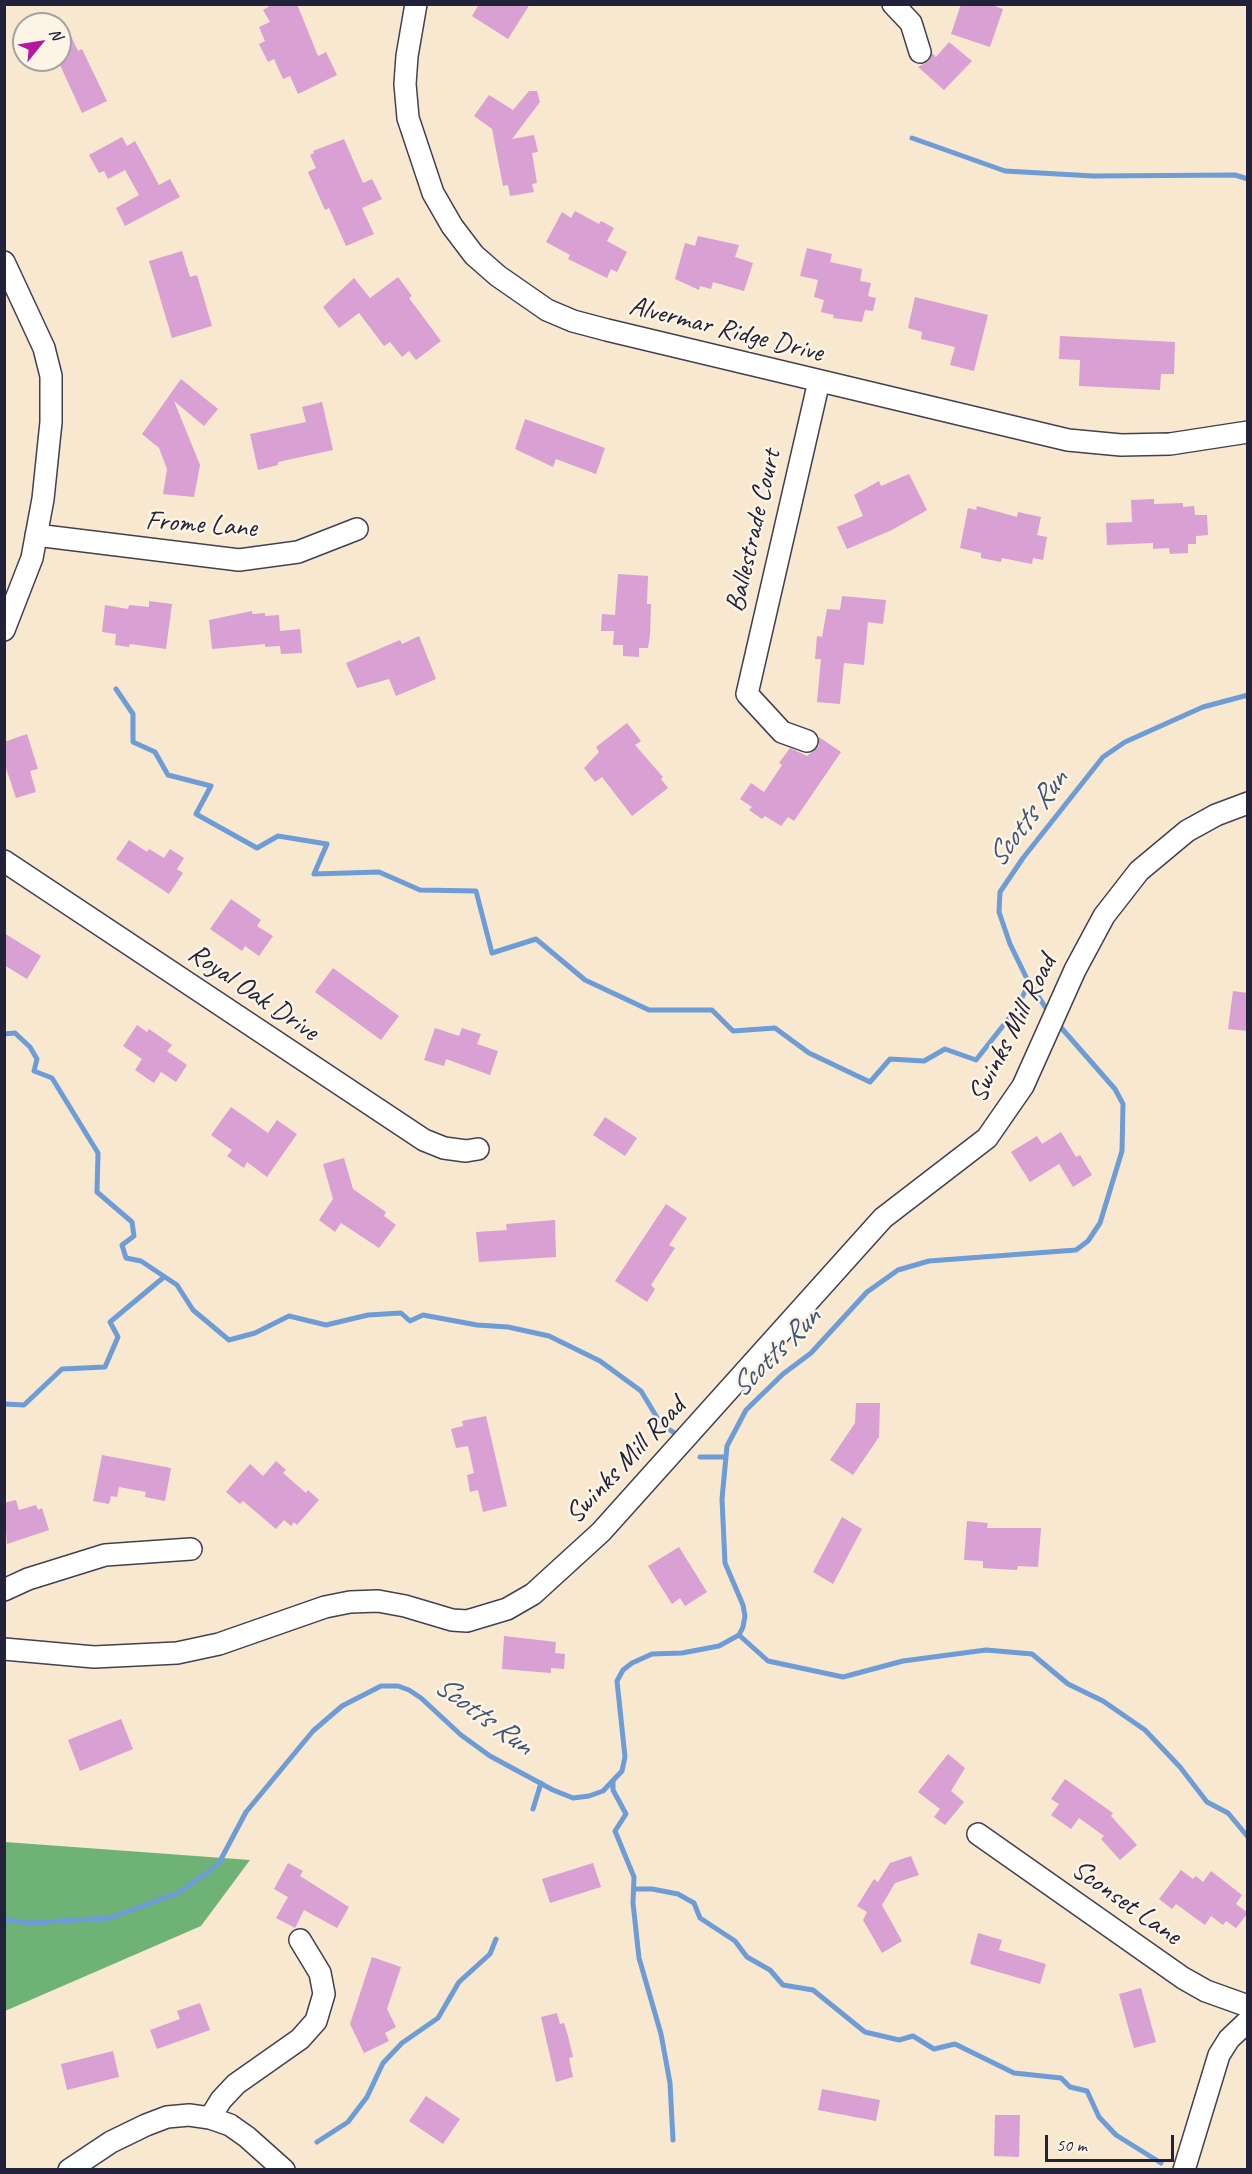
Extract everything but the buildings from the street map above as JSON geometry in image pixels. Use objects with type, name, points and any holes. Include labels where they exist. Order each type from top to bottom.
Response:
[{"type":"street","name":"Alvermar Ridge Drive","points":[[416,4],[407,56],[405,84],[408,118],[433,193],[452,226],[474,255],[525,296],[547,310],[573,321],[1068,440],[1120,445],[1170,444],[1248,432]]},
{"type":"street","points":[[893,4],[911,23],[920,52]]},
{"type":"street","points":[[4,262],[37,330],[51,376],[51,422],[36,535],[25,581],[4,630]]},
{"type":"street","name":"Ballestrade Court","points":[[807,741],[782,732],[747,694],[819,381]]},
{"type":"street","name":"Frome Lane","points":[[36,535],[239,560],[298,552],[357,529]]},
{"type":"street","name":"Swinks Mill Road","points":[[4,1650],[94,1657],[135,1657],[177,1653],[219,1644],[325,1607],[350,1602],[378,1602],[405,1606],[452,1620],[467,1621],[483,1618],[524,1599],[556,1576],[601,1532],[883,1218],[987,1138],[1023,1086],[1104,916],[1139,871],[1187,831],[1216,815],[1248,804]]},
{"type":"street","name":"Royal Oak Drive","points":[[4,861],[424,1140],[444,1148],[478,1149]]},
{"type":"street","points":[[4,1590],[27,1579],[105,1555],[191,1549]]},
{"type":"street","name":"Sconset Lane","points":[[978,1834],[1184,1978],[1206,1991],[1248,2006]]},
{"type":"street","points":[[210,2118],[221,2100],[236,2084],[300,2039],[316,2021],[324,1994],[320,1973],[300,1940]]},
{"type":"street","points":[[1184,2169],[1219,2055],[1229,2039],[1248,2021]]},
{"type":"street","points":[[69,2169],[111,2142],[146,2125],[167,2117],[189,2115],[210,2118],[230,2125],[284,2169]]},
{"type":"green space","points":[[5,1842],[250,1860],[201,1926],[5,2011]]},
{"type":"waterway","points":[[912,138],[1005,171],[1093,176],[1235,175],[1248,179]]},
{"type":"waterway","points":[[116,689],[133,714],[133,742],[155,752],[168,775],[211,786],[196,814],[257,848],[278,836],[327,844],[314,874],[379,872],[420,890],[476,891],[492,953],[536,939],[585,980],[649,1010],[712,1010],[733,1031],[775,1028],[809,1053],[870,1082],[890,1059],[924,1061],[945,1049],[976,1060],[1017,1008],[1029,983]]},
{"type":"waterway","name":"Scotts Run","points":[[1050,1014],[1029,983],[1010,944],[999,912],[1000,892],[1023,858],[1103,757],[1125,742],[1203,707],[1248,695]]},
{"type":"waterway","name":"Scotts Run","points":[[4,1920],[30,1923],[110,1918],[178,1893],[210,1871],[220,1861],[246,1812],[313,1731],[342,1706],[381,1686],[398,1686],[409,1690],[421,1698],[461,1735],[490,1756],[553,1790],[573,1798],[603,1791],[622,1771],[625,1757],[617,1681],[623,1670],[652,1654],[682,1653],[719,1646],[739,1635],[743,1627],[745,1616],[743,1605],[725,1563],[722,1499],[727,1446],[746,1410],[783,1374],[811,1353],[867,1292],[898,1270],[929,1261],[1076,1250],[1088,1241],[1100,1223],[1122,1151],[1123,1104],[1115,1089],[1057,1023]]},
{"type":"waterway","points":[[4,1034],[15,1033],[30,1047],[37,1059],[34,1071],[52,1078],[98,1153],[97,1192],[132,1222],[134,1236],[122,1245],[126,1258],[141,1261],[177,1285],[193,1310],[229,1340],[255,1333],[289,1316],[326,1325],[368,1315],[401,1313],[410,1321],[423,1315],[477,1325],[508,1327],[549,1336],[600,1361],[641,1391],[661,1424],[673,1432]]},
{"type":"waterway","points":[[4,1404],[24,1405],[62,1369],[105,1367],[118,1337],[110,1322],[164,1277]]},
{"type":"waterway","points":[[700,1457],[726,1457]]},
{"type":"waterway","points":[[739,1635],[768,1661],[843,1677],[903,1661],[986,1650],[1032,1654],[1068,1684],[1103,1701],[1145,1730],[1180,1767],[1207,1802],[1228,1813],[1248,1837]]},
{"type":"waterway","points":[[613,1781],[613,1790],[626,1814],[615,1831],[634,1877],[633,1903],[639,1958],[661,2034],[670,2083],[673,2140]]},
{"type":"waterway","points":[[533,1809],[541,1783]]},
{"type":"waterway","points":[[634,1889],[652,1889],[678,1894],[694,1903],[700,1918],[735,1941],[747,1957],[770,1970],[783,1985],[813,1990],[865,2032],[899,2040],[913,2036],[934,2049],[955,2044],[1014,2073],[1061,2078],[1070,2087],[1087,2091],[1099,2117],[1116,2135],[1161,2163]]},
{"type":"waterway","points":[[317,2142],[348,2122],[367,2097],[383,2063],[402,2043],[438,2018],[459,1982],[490,1954],[496,1939]]}]
